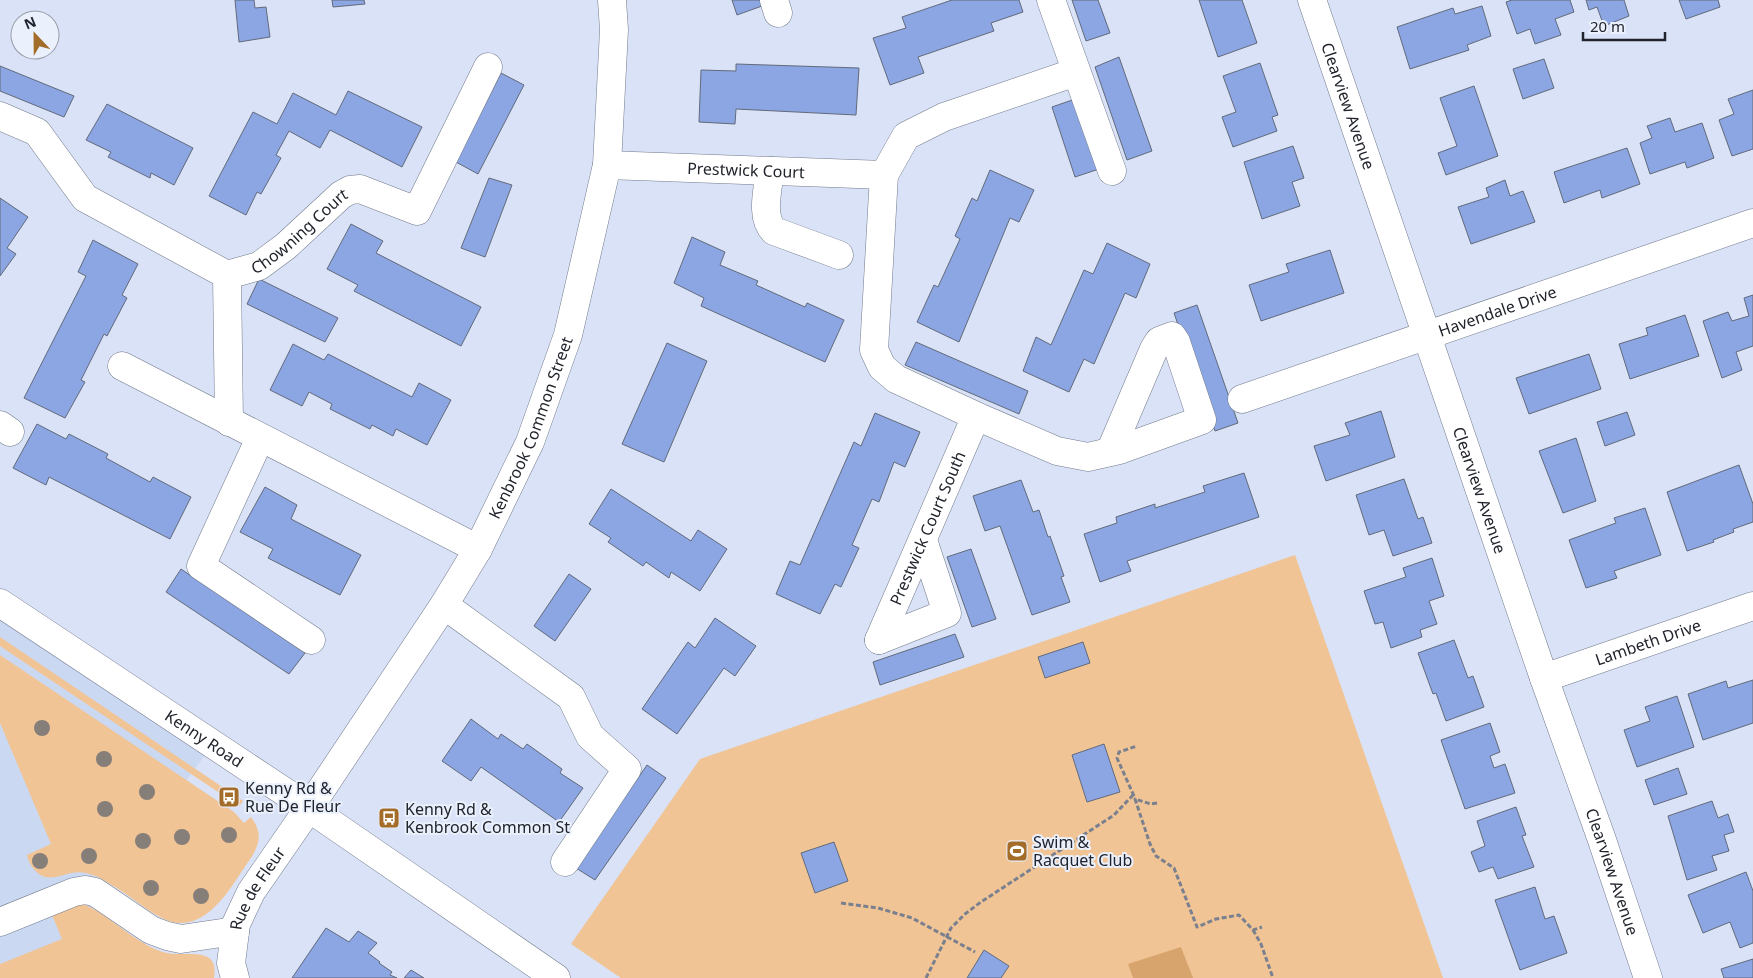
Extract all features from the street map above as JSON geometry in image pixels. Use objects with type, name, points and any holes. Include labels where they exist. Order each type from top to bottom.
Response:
[{"type":"street","name":"Kenbrook Common Street","points":[[310,808],[444,605],[478,549],[530,442],[568,335],[607,164],[614,30],[612,0]]},
{"type":"street","points":[[1051,0],[1112,171]]},
{"type":"street","name":"Clearview Avenue","points":[[1312,0],[1648,978]]},
{"type":"street","name":"Chowning Court","points":[[0,116],[37,132],[85,198],[228,275],[260,266],[286,246],[341,195],[350,190],[360,189],[417,210],[488,68]]},
{"type":"street","points":[[1076,72],[944,117],[906,136],[884,175],[874,350],[882,367],[896,379],[1057,451],[1088,458],[1110,452],[1202,420],[1176,342],[1172,336],[1159,341],[1154,350],[1110,452]]},
{"type":"street","name":"Prestwick Court","points":[[607,164],[884,175]]},
{"type":"street","points":[[770,171],[766,217],[768,225],[774,231],[839,255]]},
{"type":"street","name":"Havendale Drive","points":[[1242,399],[1426,334],[1753,223]]},
{"type":"street","name":"Chowning Court","points":[[228,275],[229,422]]},
{"type":"street","points":[[122,366],[478,549]]},
{"type":"street","name":"Prestwick Court South","points":[[923,540],[947,613],[878,640],[976,416]]},
{"type":"street","points":[[260,438],[201,566],[311,640]]},
{"type":"street","name":"Kenny Road","points":[[0,603],[310,808],[556,978]]},
{"type":"street","points":[[444,605],[571,697],[590,736],[627,769],[565,862]]},
{"type":"street","name":"Lambeth Drive","points":[[1544,678],[1753,606]]},
{"type":"street","name":"Rue de Fleur","points":[[235,978],[231,963],[236,924],[250,892],[310,808]]},
{"type":"street","points":[[0,922],[74,892],[85,890],[96,892],[151,930],[167,936],[181,939],[235,931]]},
{"type":"path","points":[[1137,746],[1119,752],[1117,758],[1134,797],[1150,844],[1156,856],[1174,868],[1197,927],[1216,919],[1239,916],[1253,930],[1261,944],[1273,978]]},
{"type":"path","points":[[1134,797],[1151,804],[1157,803]]},
{"type":"path","points":[[926,978],[951,928],[964,914],[1114,815],[1134,797]]},
{"type":"path","points":[[841,903],[878,908],[912,918],[975,952]]},
{"type":"path","points":[[1253,930],[1262,927]]},
{"type":"shaded area","name":"Swim & Racquet Club","points":[[1295,555],[1443,978],[621,978],[571,944],[700,759]]},
{"type":"shaded area","points":[[0,591],[219,736],[41,978],[0,978]]},
{"type":"shaded area","points":[[0,637],[243,801],[239,806],[0,646]]},
{"type":"shaded area","points":[[0,655],[234,812],[244,823],[251,817],[258,830],[257,847],[225,896],[207,914],[185,923],[172,922],[153,913],[96,876],[78,872],[45,877],[33,868],[27,855],[51,844],[0,723]]},
{"type":"shaded area","points":[[81,903],[102,914],[152,948],[171,954],[198,954],[206,956],[211,960],[214,967],[214,978],[0,978],[0,964],[62,939],[52,915]]},
{"type":"shaded area","points":[[1181,947],[1193,978],[1133,978],[1128,964]]},
{"type":"building","points":[[235,0],[254,0],[255,8],[266,7],[270,37],[239,42]]},
{"type":"building","points":[[332,0],[364,0],[365,4],[333,7]]},
{"type":"building","points":[[732,0],[760,0],[762,6],[737,15]]},
{"type":"building","points":[[952,0],[1019,0],[1023,12],[991,23],[994,31],[918,57],[924,73],[890,85],[873,38],[906,28],[902,17]]},
{"type":"building","points":[[1072,0],[1098,0],[1110,33],[1086,41]]},
{"type":"building","points":[[1199,0],[1242,0],[1257,43],[1218,57]]},
{"type":"building","points":[[1512,0],[1570,0],[1574,12],[1555,19],[1561,35],[1535,44],[1530,29],[1517,34],[1506,2]]},
{"type":"building","points":[[1586,0],[1624,0],[1629,16],[1604,26],[1597,7],[1589,10]]},
{"type":"building","points":[[1679,0],[1718,0],[1720,7],[1686,19]]},
{"type":"building","points":[[1482,6],[1491,36],[1467,45],[1469,50],[1410,69],[1397,27],[1453,8],[1455,14]]},
{"type":"building","points":[[1119,57],[1152,151],[1127,160],[1095,67]]},
{"type":"building","points":[[1544,59],[1554,88],[1523,99],[1513,69]]},
{"type":"building","points":[[1260,63],[1278,115],[1272,117],[1277,131],[1233,147],[1222,117],[1236,112],[1223,76]]},
{"type":"building","points":[[736,64],[859,68],[856,115],[736,109],[735,124],[699,122],[701,70],[736,71]]},
{"type":"building","points":[[0,66],[74,96],[64,117],[0,91]]},
{"type":"building","points":[[501,73],[524,85],[478,174],[456,162]]},
{"type":"building","points":[[1474,86],[1498,156],[1446,175],[1438,153],[1457,146],[1440,98]]},
{"type":"building","points":[[1753,90],[1753,149],[1732,156],[1719,120],[1734,114],[1728,99]]},
{"type":"building","points":[[348,91],[422,127],[402,167],[330,130],[320,148],[289,131],[276,155],[281,158],[261,194],[257,192],[246,215],[209,196],[253,112],[277,124],[293,93],[336,115]]},
{"type":"building","points":[[1075,99],[1099,169],[1075,177],[1052,107]]},
{"type":"building","points":[[107,104],[193,148],[174,185],[151,173],[150,178],[108,157],[111,152],[86,140]]},
{"type":"building","points":[[1670,118],[1675,132],[1702,123],[1714,158],[1687,168],[1685,162],[1650,174],[1640,143],[1652,138],[1647,126]]},
{"type":"building","points":[[1293,146],[1304,178],[1292,182],[1300,206],[1262,219],[1244,162]]},
{"type":"building","points":[[1627,148],[1640,184],[1602,198],[1600,190],[1564,203],[1554,172]]},
{"type":"building","points":[[990,170],[1034,190],[1019,222],[1010,218],[959,342],[917,322],[934,285],[938,287],[960,239],[955,236],[972,198],[977,201]]},
{"type":"building","points":[[489,178],[512,185],[485,257],[461,248]]},
{"type":"building","points":[[1505,180],[1510,196],[1523,191],[1535,222],[1471,244],[1458,207],[1489,197],[1486,188]]},
{"type":"building","points":[[0,198],[28,217],[7,248],[16,254],[0,276]]},
{"type":"building","points":[[351,224],[383,241],[376,253],[481,307],[461,346],[354,291],[358,285],[327,269]]},
{"type":"building","points":[[692,237],[725,252],[720,265],[758,281],[756,285],[805,307],[807,303],[844,320],[825,362],[701,306],[704,298],[674,283]]},
{"type":"building","points":[[93,240],[138,264],[122,295],[127,298],[107,336],[104,334],[81,380],[85,382],[65,418],[24,398],[86,276],[78,272]]},
{"type":"building","points":[[1107,243],[1150,264],[1136,298],[1125,293],[1094,364],[1084,359],[1069,392],[1023,371],[1036,337],[1051,345],[1084,270],[1093,274]]},
{"type":"building","points":[[1330,250],[1344,293],[1261,321],[1249,285],[1289,272],[1286,264]]},
{"type":"building","points":[[259,279],[338,318],[325,342],[247,304]]},
{"type":"building","points":[[1753,295],[1753,346],[1736,352],[1742,370],[1722,378],[1703,321],[1728,312],[1732,321],[1749,316],[1744,298]]},
{"type":"building","points":[[1197,305],[1238,423],[1215,431],[1174,313]]},
{"type":"building","points":[[1685,315],[1699,356],[1630,379],[1619,344],[1648,335],[1646,328]]},
{"type":"building","points":[[916,342],[1028,391],[1019,414],[905,365]]},
{"type":"building","points":[[667,343],[707,361],[664,462],[622,444]]},
{"type":"building","points":[[293,344],[324,360],[328,354],[412,397],[419,383],[451,400],[427,445],[396,429],[393,436],[372,425],[370,429],[330,409],[332,404],[309,392],[302,406],[270,390]]},
{"type":"building","points":[[1589,354],[1601,389],[1529,414],[1516,378]]},
{"type":"building","points":[[1381,411],[1395,457],[1326,481],[1314,446],[1350,435],[1345,423]]},
{"type":"building","points":[[1627,412],[1635,435],[1605,446],[1597,422]]},
{"type":"building","points":[[875,413],[920,432],[905,467],[894,462],[879,502],[872,499],[852,545],[859,548],[841,587],[835,584],[820,614],[776,594],[790,561],[800,565],[854,442],[861,446]]},
{"type":"building","points":[[37,424],[66,439],[69,434],[108,454],[106,458],[150,482],[153,477],[191,497],[170,539],[49,477],[46,485],[13,468]]},
{"type":"building","points":[[1576,438],[1596,501],[1563,513],[1539,451]]},
{"type":"building","points":[[1739,465],[1753,504],[1753,522],[1733,529],[1734,532],[1713,540],[1714,542],[1687,551],[1667,492]]},
{"type":"building","points":[[1244,473],[1259,517],[1127,561],[1131,571],[1100,582],[1084,534],[1117,523],[1116,517],[1155,504],[1155,508],[1205,492],[1203,486]]},
{"type":"building","points":[[1404,479],[1418,519],[1423,517],[1432,543],[1393,556],[1384,530],[1369,535],[1356,495]]},
{"type":"building","points":[[1021,480],[1033,512],[1039,510],[1048,537],[1050,536],[1064,576],[1061,577],[1070,602],[1032,615],[1000,526],[985,531],[973,496]]},
{"type":"building","points":[[265,487],[297,505],[291,519],[361,555],[340,595],[268,558],[273,549],[240,532]]},
{"type":"building","points":[[611,489],[691,541],[698,530],[727,549],[700,591],[671,572],[669,578],[646,562],[643,566],[608,542],[611,538],[589,524]]},
{"type":"building","points":[[1645,508],[1661,555],[1614,571],[1617,578],[1586,588],[1569,540],[1616,523],[1614,518]]},
{"type":"building","points":[[971,549],[996,619],[972,627],[947,557]]},
{"type":"building","points":[[1432,558],[1444,596],[1429,601],[1437,624],[1420,630],[1422,637],[1391,648],[1383,622],[1375,624],[1364,591],[1406,577],[1403,568]]},
{"type":"building","points":[[181,569],[305,653],[289,674],[166,592]]},
{"type":"building","points":[[569,574],[591,589],[555,641],[534,626]]},
{"type":"building","points":[[715,618],[756,646],[735,676],[724,668],[677,734],[642,709],[688,642],[695,648]]},
{"type":"building","points":[[955,634],[964,657],[880,685],[873,662]]},
{"type":"building","points":[[1454,640],[1468,678],[1473,676],[1484,707],[1446,721],[1436,693],[1433,694],[1418,653]]},
{"type":"building","points":[[1083,642],[1090,663],[1045,678],[1038,657]]},
{"type":"building","points":[[1753,680],[1753,723],[1703,740],[1688,694],[1726,681],[1728,688]]},
{"type":"building","points":[[1677,696],[1694,747],[1637,767],[1624,730],[1650,721],[1645,707]]},
{"type":"building","points":[[471,719],[498,739],[501,734],[523,749],[527,744],[562,769],[560,773],[583,788],[559,822],[481,767],[471,781],[442,761]]},
{"type":"building","points":[[1490,723],[1500,752],[1490,756],[1494,768],[1505,764],[1515,793],[1465,809],[1441,740]]},
{"type":"building","points":[[1104,744],[1120,792],[1087,802],[1072,755]]},
{"type":"building","points":[[647,765],[666,778],[595,880],[576,868]]},
{"type":"building","points":[[1678,768],[1687,794],[1654,805],[1645,780]]},
{"type":"building","points":[[1712,801],[1718,818],[1728,814],[1734,832],[1724,835],[1729,851],[1712,856],[1717,870],[1687,880],[1668,816]]},
{"type":"building","points":[[1516,807],[1526,835],[1522,836],[1534,867],[1498,879],[1493,867],[1479,872],[1471,852],[1485,846],[1477,821]]},
{"type":"building","points":[[834,842],[848,881],[815,893],[801,853]]},
{"type":"building","points":[[1746,872],[1753,891],[1753,943],[1740,948],[1730,922],[1703,933],[1688,895]]},
{"type":"building","points":[[1535,887],[1545,919],[1554,916],[1567,953],[1520,970],[1495,900]]},
{"type":"building","points":[[326,928],[349,942],[358,931],[377,943],[368,953],[392,972],[390,975],[397,978],[292,978]]},
{"type":"building","points":[[984,950],[1009,966],[1001,978],[967,978]]},
{"type":"building","points":[[1753,959],[1753,978],[1724,978],[1721,969]]},
{"type":"building","points":[[411,970],[424,978],[404,978]]},
{"type":"place","name":"Kenny Rd & Rue De Fleur","points":[[229,797]]},
{"type":"place","name":"Kenny Rd & Kenbrook Common St","points":[[389,818]]},
{"type":"place","name":"Swim & Racquet Club","points":[[1017,851]]}]
